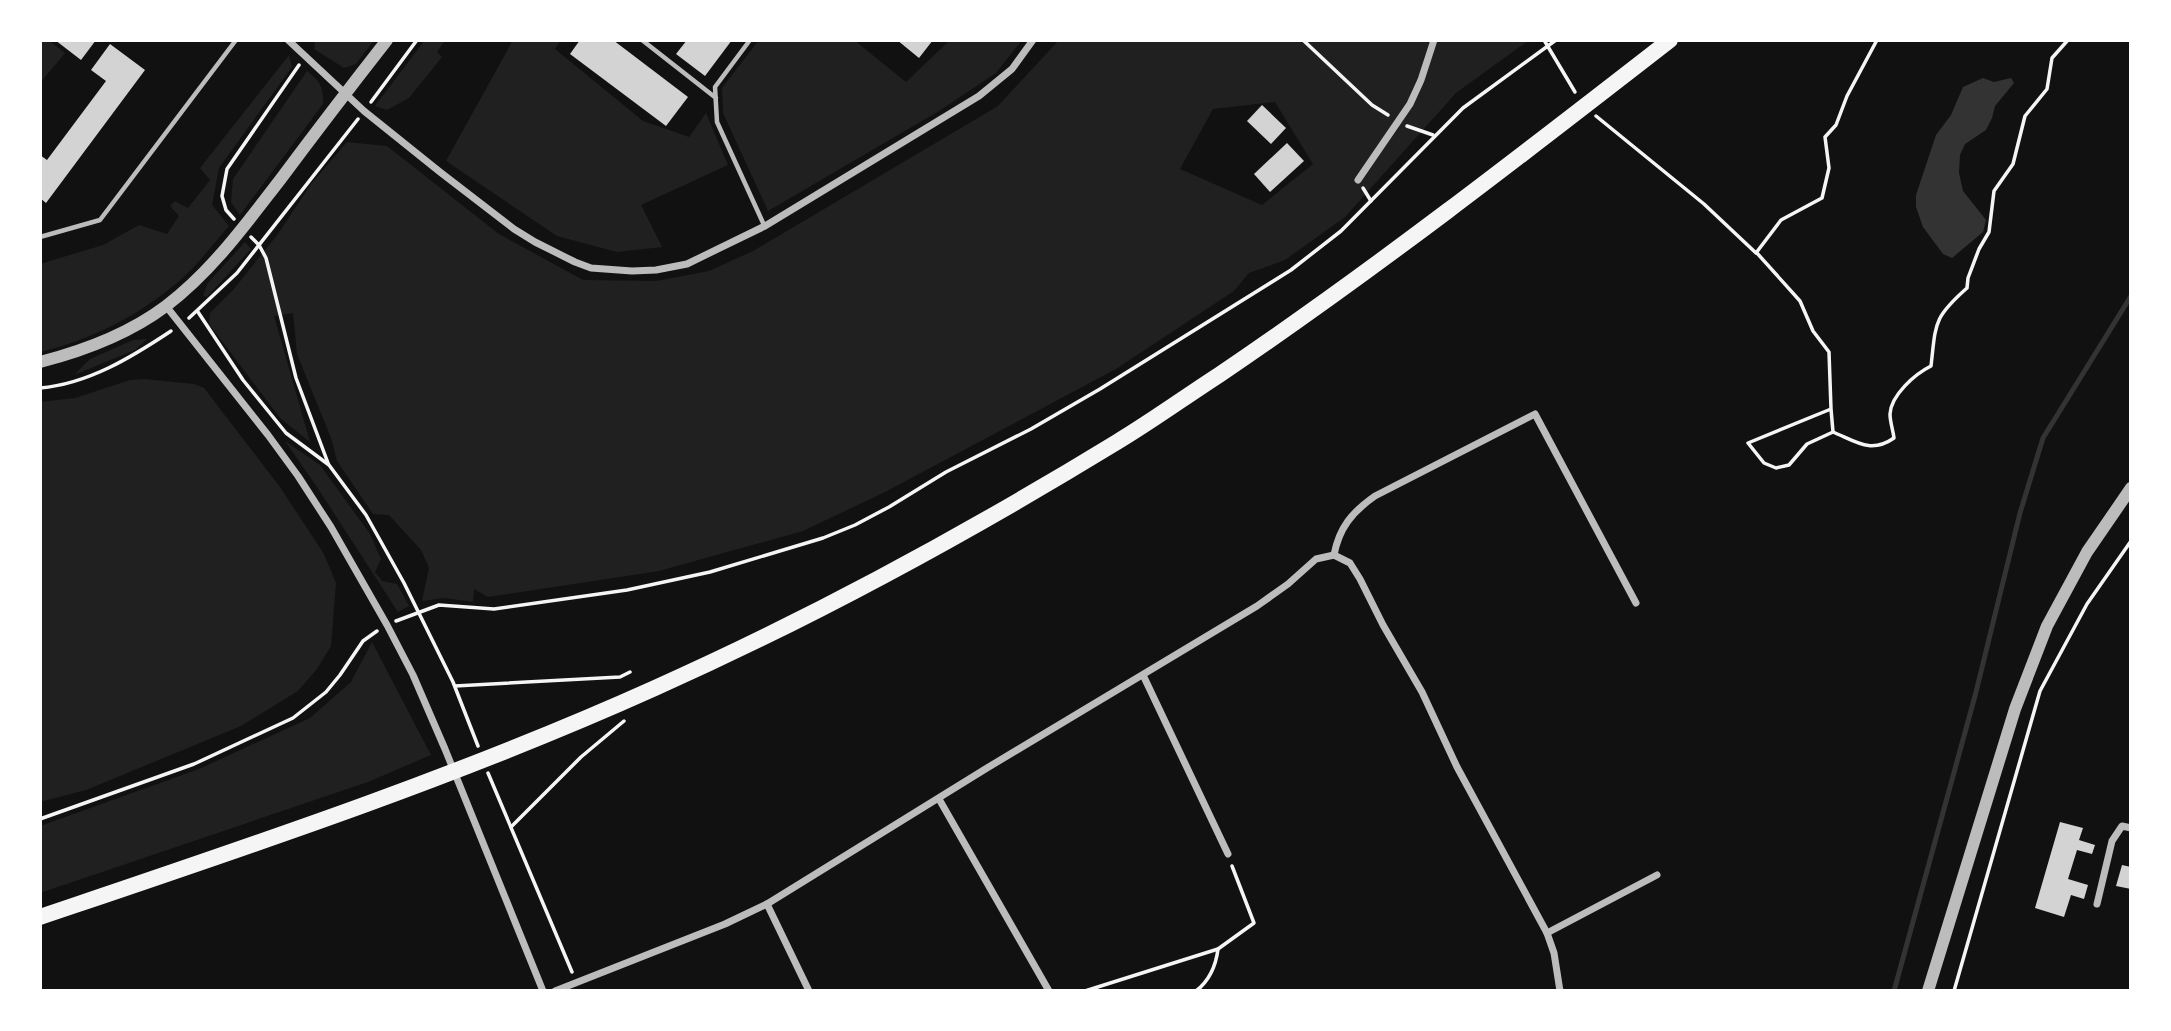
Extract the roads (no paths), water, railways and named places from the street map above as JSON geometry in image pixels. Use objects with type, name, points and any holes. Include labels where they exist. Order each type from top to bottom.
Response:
[{"type":"highway","points":[[40,917],[390,797],[517,747],[654,689],[878,579],[1110,447],[1256,350],[1376,266],[1670,40]]},
{"type":"street","points":[[288,40],[440,172],[514,229],[557,254],[591,268],[632,271],[674,268],[706,257],[765,226],[979,96],[1012,69],[1033,40]]},
{"type":"street","points":[[40,362],[86,348],[148,318],[166,306],[210,266],[242,229],[387,40]]},
{"type":"street","points":[[1359,180],[1398,122],[1421,80],[1434,40]]},
{"type":"street","points":[[166,306],[298,476],[331,527],[387,625],[413,674],[445,749],[543,991]]},
{"type":"street","points":[[1334,555],[1337,538],[1345,523],[1375,496],[1535,414],[1636,603]]},
{"type":"street","points":[[1928,991],[2015,709],[2047,626],[2087,552],[2131,488]]},
{"type":"street","points":[[555,991],[725,924],[767,904],[1257,606],[1288,584],[1316,559],[1334,555],[1350,563],[1422,692],[1457,767],[1546,933],[1554,953],[1560,991]]},
{"type":"street","points":[[1143,674],[1228,854]]},
{"type":"street","points":[[939,799],[1049,991]]},
{"type":"street","points":[[2097,904],[2112,841],[2122,826],[2131,828]]},
{"type":"street","points":[[1546,933],[1657,875]]},
{"type":"street","points":[[767,904],[809,991]]},
{"type":"lane","points":[[40,237],[100,220],[236,40]]},
{"type":"lane","points":[[642,40],[716,98]]},
{"type":"lane","points":[[750,40],[715,87],[718,122],[765,226]]},
{"type":"waterway","points":[[1894,991],[1975,696],[2020,513],[2043,438],[2131,296]]}]
